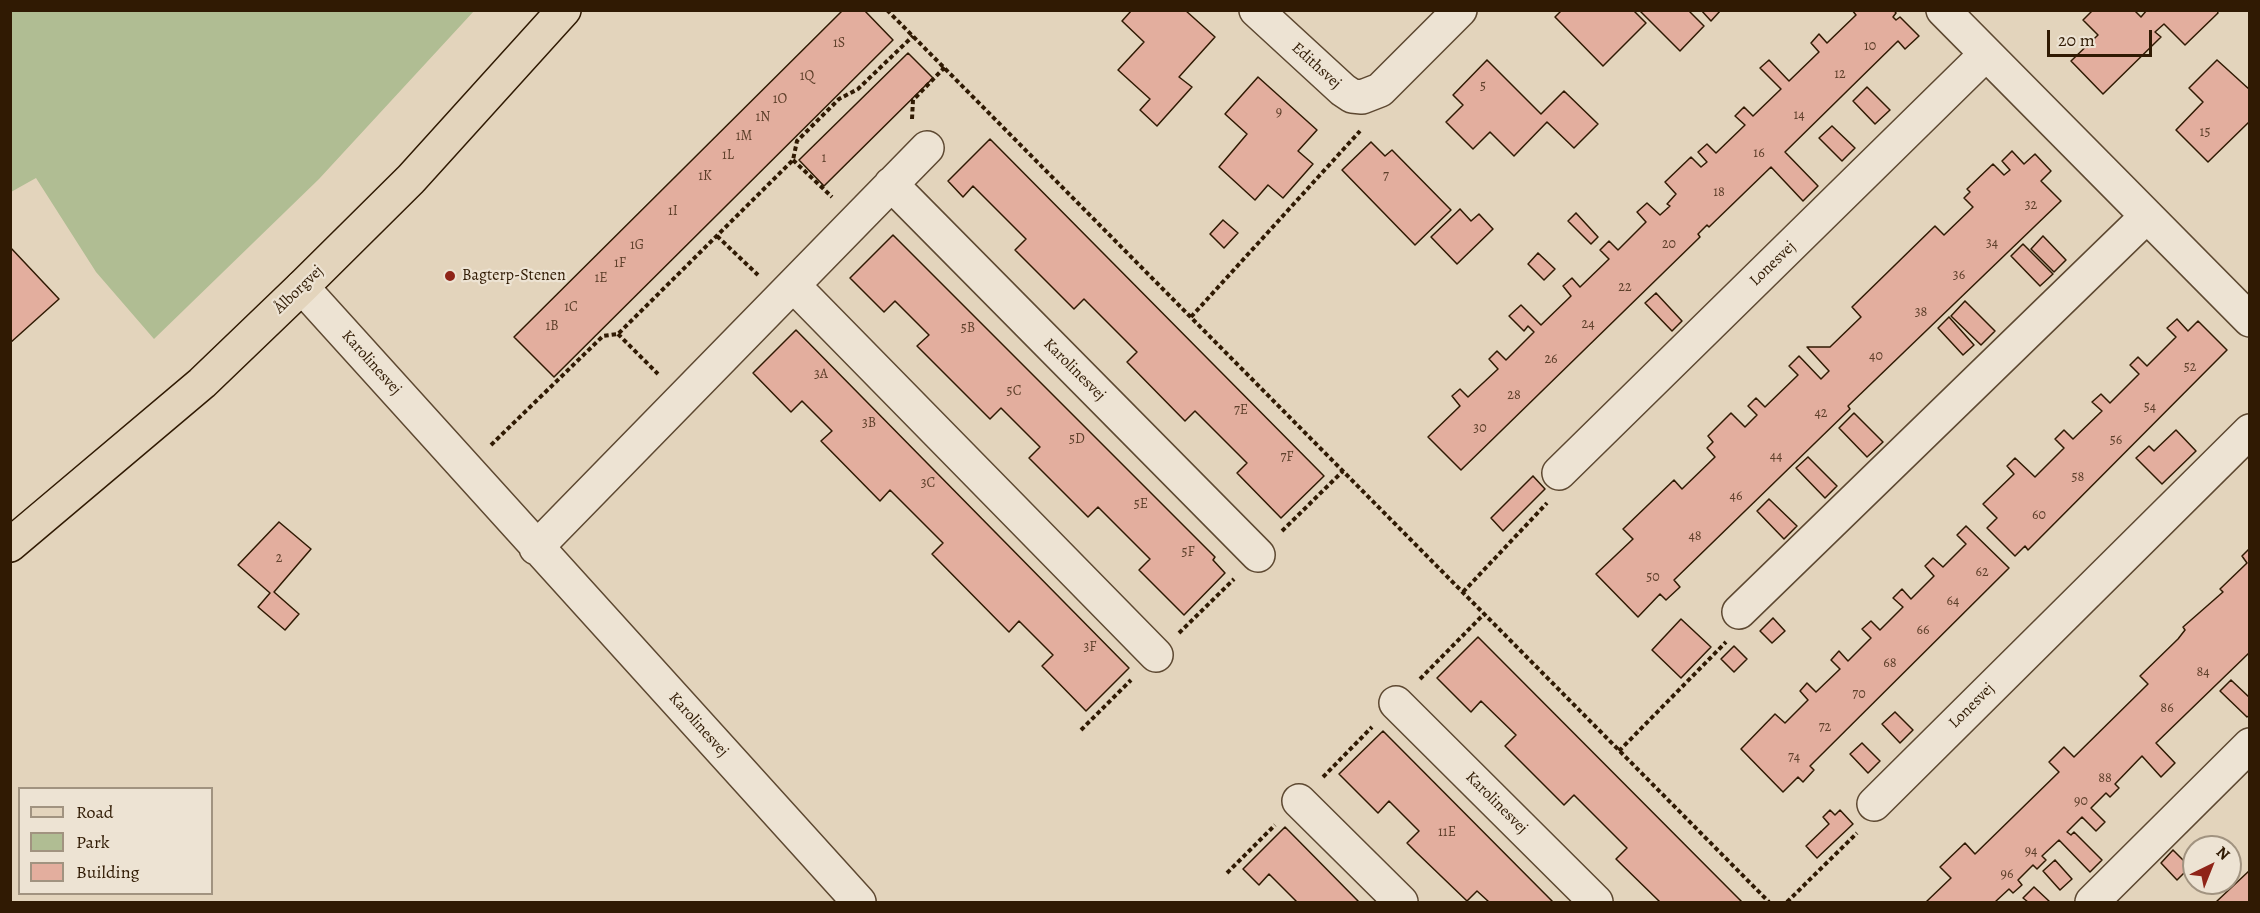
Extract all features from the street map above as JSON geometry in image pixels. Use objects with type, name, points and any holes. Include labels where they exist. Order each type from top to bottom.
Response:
[{"type":"main road","name":"Ålborgvej","points":[[10,545],[202,384],[411,179],[564,10]]},
{"type":"street","name":"Edithsvej","points":[[1256,10],[1343,90],[1352,96],[1362,97],[1380,90],[1460,10]]},
{"type":"street","points":[[1943,10],[2250,320]]},
{"type":"street","name":"Lonesvej","points":[[1559,473],[1986,54]]},
{"type":"street","points":[[536,548],[927,148]]},
{"type":"street","name":"Karolinesvej","points":[[891,184],[1258,555]]},
{"type":"street","points":[[1739,612],[2147,216]]},
{"type":"street","name":"Karolinesvej","points":[[302,287],[859,903]]},
{"type":"street","points":[[787,291],[1156,655]]},
{"type":"street","name":"Lonesvej","points":[[1874,804],[2250,431]]},
{"type":"street","name":"Karolinesvej","points":[[1396,703],[1596,903]]},
{"type":"street","points":[[2092,903],[2250,745]]},
{"type":"street","points":[[1299,801],[1401,903]]},
{"type":"path","points":[[887,10],[1769,903]]},
{"type":"path","points":[[466,469],[603,336],[618,334],[794,160],[797,141],[839,99],[858,89],[913,36]]},
{"type":"path","points":[[927,148],[915,134],[911,105],[945,67]]},
{"type":"path","points":[[1191,316],[1359,133],[1362,127],[1362,97]]},
{"type":"path","points":[[794,160],[856,220]]},
{"type":"path","points":[[717,236],[787,291]]},
{"type":"path","points":[[618,334],[682,398]]},
{"type":"path","points":[[1081,730],[1343,471]]},
{"type":"path","points":[[1462,592],[1559,491],[1559,473]]},
{"type":"path","points":[[1619,751],[1739,628],[1739,612]]},
{"type":"path","points":[[1227,873],[1484,614]]},
{"type":"path","points":[[1787,903],[1873,816],[1874,804]]},
{"type":"green space","points":[[11,10],[474,11],[319,179],[154,339],[96,272],[36,178],[11,192]]},
{"type":"building","points":[[843,10],[864,10],[893,40],[554,377],[514,337]]},
{"type":"building","points":[[1132,10],[1185,10],[1215,37],[1179,77],[1192,87],[1157,126],[1140,110],[1150,99],[1118,70],[1144,42],[1122,21]]},
{"type":"building","points":[[1562,10],[1633,10],[1646,23],[1603,66],[1555,17]]},
{"type":"building","points":[[1639,10],[1688,10],[1704,26],[1680,51]]},
{"type":"building","points":[[1701,10],[1721,10],[1711,21]]},
{"type":"building","points":[[1852,10],[1894,10],[1896,13],[1893,17],[1896,20],[1900,17],[1919,36],[1905,49],[1898,41],[1785,152],[1818,186],[1803,201],[1771,167],[1709,227],[1707,225],[1698,234],[1700,237],[1461,470],[1428,437],[1460,406],[1452,396],[1460,389],[1468,397],[1498,369],[1489,359],[1497,351],[1506,360],[1534,332],[1528,326],[1524,331],[1509,316],[1521,305],[1541,325],[1571,296],[1563,286],[1572,278],[1580,287],[1609,259],[1600,250],[1609,241],[1618,250],[1646,222],[1637,212],[1647,203],[1660,215],[1670,206],[1667,204],[1676,194],[1665,182],[1691,157],[1701,167],[1707,162],[1698,152],[1707,144],[1716,153],[1745,125],[1735,116],[1744,107],[1753,116],[1781,89],[1760,68],[1769,60],[1789,81],[1819,52],[1811,43],[1819,34],[1827,43],[1856,15]]},
{"type":"building","points":[[2093,10],[2134,10],[2141,17],[2147,10],[2217,10],[2218,13],[2185,45],[2164,24],[2155,32],[2161,37],[2103,94],[2071,61],[2098,35],[2083,20]]},
{"type":"building","points":[[908,53],[933,78],[824,186],[799,160]]},
{"type":"building","points":[[1487,60],[1541,114],[1564,91],[1598,124],[1574,148],[1547,122],[1514,156],[1490,132],[1473,149],[1446,122],[1463,105],[1453,95]]},
{"type":"building","points":[[2217,60],[2250,90],[2250,121],[2208,162],[2176,130],[2203,102],[2189,88]]},
{"type":"building","points":[[1258,77],[1317,130],[1298,151],[1313,164],[1283,198],[1268,185],[1255,200],[1219,167],[1247,134],[1225,114]]},
{"type":"building","points":[[1867,87],[1890,110],[1875,124],[1853,101]]},
{"type":"building","points":[[1832,126],[1855,148],[1842,161],[1819,138]]},
{"type":"building","points":[[990,139],[1324,476],[1281,518],[1237,473],[1247,463],[1195,411],[1185,421],[1127,362],[1137,352],[1084,299],[1074,309],[1015,250],[1026,239],[973,186],[963,197],[948,181]]},
{"type":"building","points":[[1371,142],[1385,156],[1392,150],[1451,210],[1415,245],[1342,170]]},
{"type":"building","points":[[2012,151],[2024,164],[2035,154],[2051,171],[2041,181],[2061,201],[1848,406],[1850,409],[1674,580],[1680,587],[1666,600],[1660,594],[1638,617],[1596,574],[1633,539],[1623,529],[1674,480],[1682,489],[1715,457],[1707,448],[1713,442],[1708,436],[1731,413],[1745,427],[1757,415],[1748,406],[1756,398],[1765,407],[1798,375],[1789,366],[1799,356],[1821,379],[1829,371],[1807,347],[1830,347],[1861,317],[1852,307],[1935,226],[1944,235],[1973,207],[1964,198],[1970,192],[1967,189],[1993,164],[2004,175],[2010,170],[2002,161]]},
{"type":"building","points":[[1460,209],[1471,221],[1479,214],[1493,229],[1457,264],[1431,237]]},
{"type":"building","points":[[1576,213],[1598,237],[1591,244],[1568,221]]},
{"type":"building","points":[[1223,220],[1238,233],[1224,248],[1210,234]]},
{"type":"building","points":[[893,235],[1215,557],[1213,560],[1225,573],[1184,615],[1139,570],[1150,559],[1098,507],[1088,517],[1029,458],[1040,447],[1001,408],[990,419],[917,346],[929,335],[895,301],[884,312],[850,278]]},
{"type":"building","points":[[2043,236],[2066,260],[2054,272],[2031,249]]},
{"type":"building","points":[[2023,244],[2053,274],[2040,286],[2011,256]]},
{"type":"building","points":[[10,247],[59,299],[10,343]]},
{"type":"building","points":[[1538,253],[1555,269],[1544,280],[1528,264]]},
{"type":"building","points":[[1656,293],[1682,321],[1672,331],[1645,303]]},
{"type":"building","points":[[1965,301],[1995,331],[1981,345],[1951,316]]},
{"type":"building","points":[[1949,317],[1974,345],[1963,355],[1938,328]]},
{"type":"building","points":[[2177,319],[2188,331],[2198,321],[2227,350],[2028,550],[2025,546],[2015,556],[1987,528],[1997,518],[1983,504],[2014,474],[2007,466],[2015,458],[2035,477],[2064,448],[2055,439],[2064,430],[2073,439],[2102,411],[2092,402],[2101,394],[2110,403],[2139,374],[2130,365],[2138,357],[2147,366],[2176,337],[2167,328]]},
{"type":"building","points":[[796,330],[1129,668],[1086,711],[1042,666],[1053,655],[1019,621],[1009,632],[932,554],[943,543],[890,490],[880,501],[821,441],[832,431],[802,401],[791,412],[753,373]]},
{"type":"building","points":[[1854,413],[1883,442],[1867,457],[1839,428]]},
{"type":"building","points":[[2176,430],[2196,451],[2162,484],[2136,458],[2149,446],[2154,451]]},
{"type":"building","points":[[1808,457],[1837,486],[1825,498],[1796,468]]},
{"type":"building","points":[[1533,476],[1545,489],[1503,531],[1491,518]]},
{"type":"building","points":[[1769,499],[1797,526],[1784,539],[1757,511]]},
{"type":"building","points":[[279,522],[311,549],[274,592],[299,614],[285,630],[258,607],[270,593],[238,565]]},
{"type":"building","points":[[1966,526],[2009,568],[1810,766],[1814,770],[1803,782],[1798,777],[1783,792],[1741,749],[1775,714],[1785,723],[1808,700],[1800,691],[1807,683],[1816,692],[1840,669],[1831,660],[1839,651],[1848,661],[1871,638],[1862,629],[1871,621],[1880,630],[1903,607],[1893,598],[1902,589],[1911,599],[1934,576],[1925,566],[1933,558],[1943,567],[1966,544],[1957,535]]},
{"type":"building","points":[[2249,549],[2250,652],[2156,743],[2175,763],[2161,777],[2142,756],[2115,784],[2119,788],[2110,797],[2106,793],[2091,808],[2105,822],[2096,831],[2082,817],[2067,832],[2071,835],[2074,832],[2102,860],[2090,872],[2059,840],[2042,856],[2046,860],[2037,869],[2033,865],[2018,880],[2022,885],[2013,893],[2009,889],[1995,902],[1926,902],[1951,878],[1940,867],[1965,843],[1975,854],[2059,772],[2049,762],[2064,747],[2074,757],[2148,684],[2140,676],[2178,639],[2185,630],[2183,627],[2223,592],[2220,589],[2247,563],[2242,556]]},
{"type":"building","points":[[1773,618],[1785,631],[1772,643],[1760,631]]},
{"type":"building","points":[[1681,619],[1711,647],[1681,678],[1652,650]]},
{"type":"building","points":[[1478,637],[1742,902],[1660,902],[1616,859],[1627,848],[1574,795],[1564,805],[1505,746],[1516,735],[1481,701],[1471,712],[1437,678]]},
{"type":"building","points":[[1734,646],[1747,659],[1734,672],[1721,659]]},
{"type":"building","points":[[2231,680],[2250,698],[2250,715],[2247,717],[2220,691]]},
{"type":"building","points":[[1895,712],[1913,730],[1900,743],[1882,724]]},
{"type":"building","points":[[1383,731],[1553,902],[1489,902],[1477,891],[1467,901],[1407,843],[1419,831],[1389,801],[1378,813],[1339,774]]},
{"type":"building","points":[[1862,743],[1880,761],[1868,773],[1850,754]]},
{"type":"building","points":[[1830,810],[1835,815],[1840,810],[1853,824],[1817,858],[1806,846],[1829,824],[1823,817]]},
{"type":"building","points":[[1285,827],[1359,902],[1297,902],[1269,874],[1259,885],[1243,869]]},
{"type":"building","points":[[2173,850],[2182,859],[2182,875],[2177,880],[2161,863]]},
{"type":"building","points":[[2055,860],[2072,879],[2060,890],[2043,871]]},
{"type":"building","points":[[2250,870],[2250,902],[2216,902],[2223,895],[2242,895],[2242,878]]},
{"type":"building","points":[[2034,887],[2050,902],[2028,902],[2023,898]]},
{"type":"place","name":"Bagterp-Stenen","points":[[450,276]]}]
